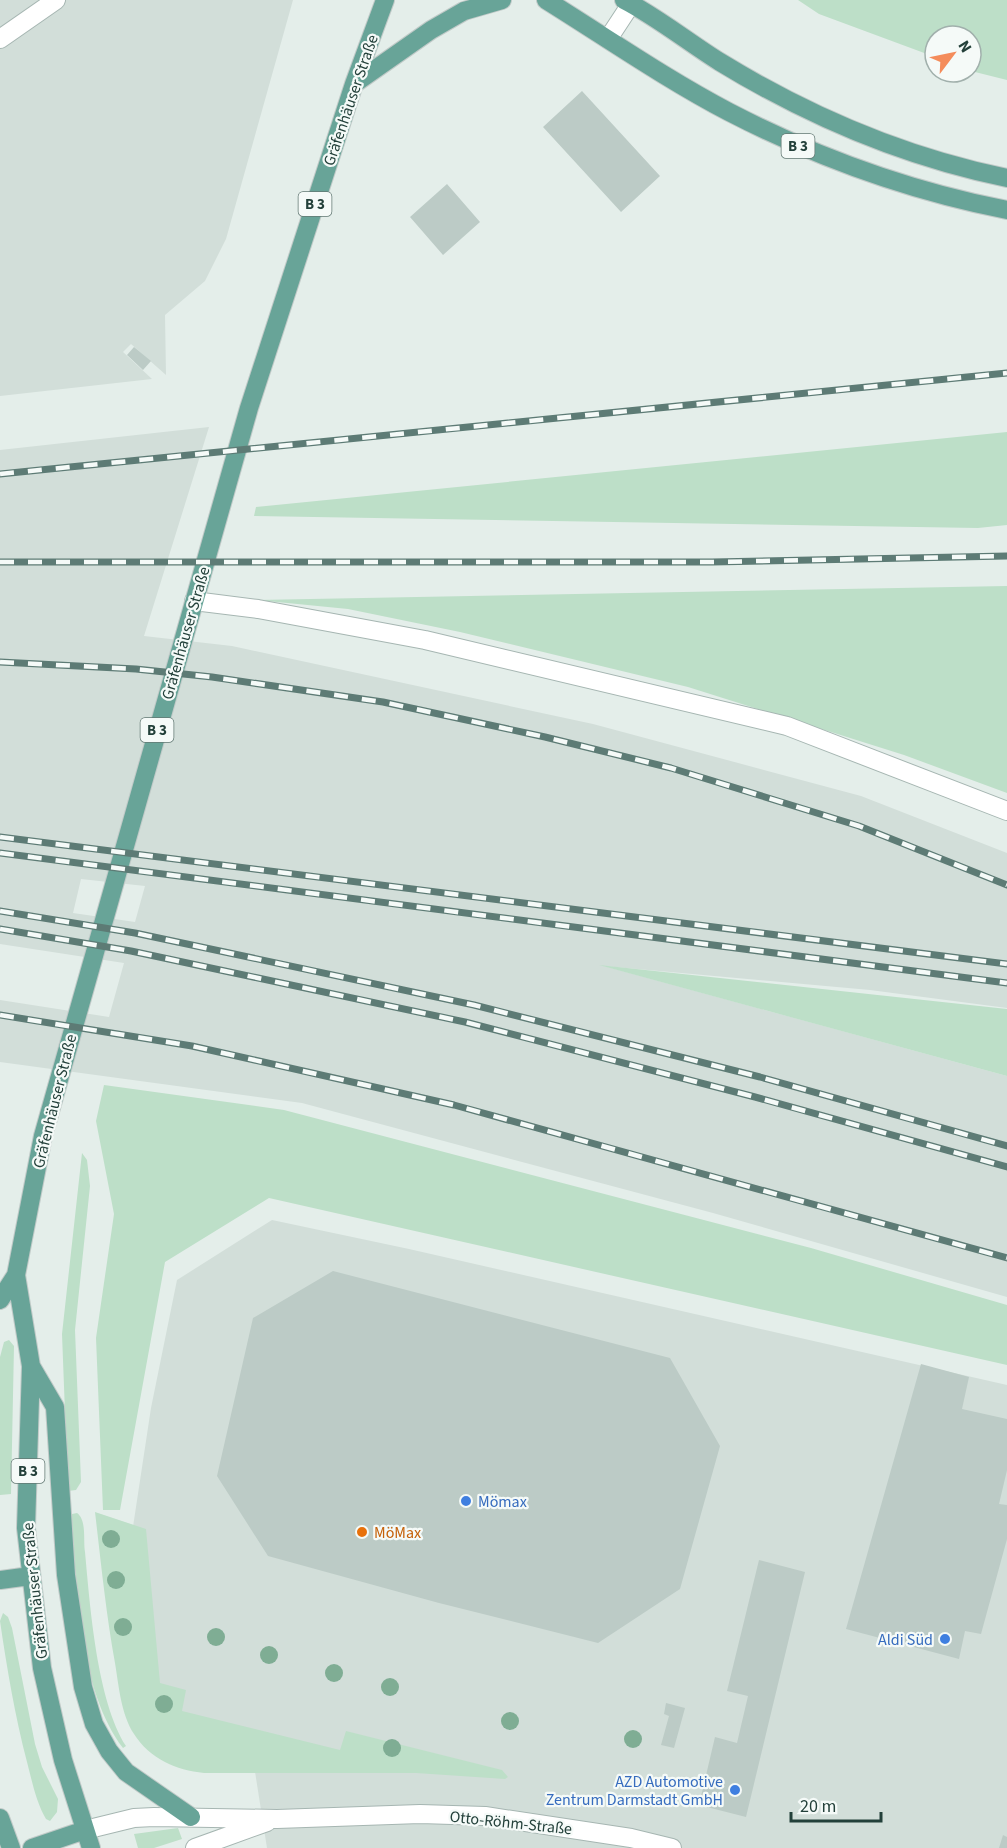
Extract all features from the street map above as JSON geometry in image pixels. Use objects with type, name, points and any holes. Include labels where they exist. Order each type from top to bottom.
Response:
[{"type":"main road","name":"Gräfenhäuser Straße","points":[[91,1848],[63,1760],[42,1668],[26,1528],[31,1366],[16,1275],[43,1136],[249,408],[354,84],[384,0]]},
{"type":"main road","points":[[354,84],[431,30],[464,11],[502,0]]},
{"type":"main road","name":"B 3","points":[[546,0],[711,102],[803,148],[916,188],[1007,210]]},
{"type":"main road","name":"B 3","points":[[627,2],[729,67],[785,99],[836,124],[918,157],[1007,178]]},
{"type":"main road","name":"Gräfenhäuser Straße","points":[[0,1300],[16,1275]]},
{"type":"main road","points":[[31,1366],[56,1407],[66,1575],[83,1687],[94,1724],[109,1751],[126,1772],[191,1817]]},
{"type":"main road","points":[[0,1580],[30,1576]]},
{"type":"main road","points":[[0,1818],[11,1848]]},
{"type":"main road","points":[[32,1848],[85,1830]]},
{"type":"street","points":[[0,39],[56,0]]},
{"type":"street","points":[[608,39],[627,2]]},
{"type":"street","points":[[194,601],[258,609],[425,640],[788,726],[1007,811]]},
{"type":"street","name":"Otto-Röhm-Straße","points":[[85,1830],[134,1818],[277,1819],[420,1814],[485,1816],[631,1838],[672,1848]]},
{"type":"street","name":"Otto-Röhm-Straße","points":[[195,1848],[277,1819]]},
{"type":"shaded area","points":[[0,0],[293,0],[226,239],[205,281],[165,315],[166,375],[131,344],[123,352],[152,379],[0,396]]},
{"type":"shaded area","points":[[209,427],[144,636],[232,646],[593,724],[861,796],[1007,853],[1007,1008],[870,990],[604,966],[1007,1076],[1007,1297],[713,1213],[302,1103],[0,1062],[0,1000],[109,1017],[124,963],[0,944],[0,450]],"holes":[[[81,879],[145,886],[135,922],[73,913]]]},
{"type":"shaded area","points":[[272,1220],[1007,1385],[1007,1848],[267,1848],[253,1759],[156,1724],[131,1540],[151,1408],[177,1280]]},
{"type":"green space","points":[[798,0],[1007,0],[1007,80],[983,74],[983,24],[923,24],[923,53],[819,14]]},
{"type":"green space","points":[[1007,432],[1007,525],[978,528],[254,516],[256,507]]},
{"type":"green space","points":[[1007,586],[1007,793],[904,755],[688,687],[460,632],[348,609],[257,600]]},
{"type":"green space","points":[[599,965],[1007,1009],[1007,1076]]},
{"type":"green space","points":[[104,1085],[284,1110],[811,1248],[1007,1305],[1007,1365],[269,1198],[165,1262],[120,1510],[103,1510],[96,1338],[114,1214],[96,1121]]},
{"type":"green space","points":[[82,1153],[87,1160],[90,1186],[75,1330],[81,1482],[76,1490],[68,1491],[62,1334]]},
{"type":"green space","points":[[9,1340],[14,1346],[11,1494],[0,1495],[0,1357],[4,1342]]},
{"type":"green space","points":[[95,1512],[146,1529],[160,1683],[186,1690],[182,1711],[340,1750],[346,1731],[502,1770],[508,1777],[505,1779],[416,1773],[204,1773],[174,1766],[156,1757],[140,1743],[123,1709],[109,1625]]},
{"type":"green space","points":[[77,1513],[83,1526],[96,1652],[108,1704],[126,1746],[123,1748],[108,1724],[97,1697],[83,1638],[70,1518],[72,1514]]},
{"type":"green space","points":[[3,1613],[8,1617],[12,1628],[35,1744],[42,1767],[58,1799],[57,1812],[50,1821],[46,1819],[37,1799],[19,1727],[0,1621]]},
{"type":"green space","points":[[178,1828],[182,1839],[154,1848],[138,1848],[134,1834]]},
{"type":"building","points":[[582,91],[660,176],[621,212],[543,127]]},
{"type":"building","points":[[447,184],[480,222],[443,255],[410,217]]},
{"type":"building","points":[[134,347],[151,361],[143,370],[127,355]]},
{"type":"building","points":[[333,1271],[670,1358],[720,1446],[680,1589],[598,1643],[439,1603],[268,1556],[217,1476],[253,1318]]},
{"type":"building","points":[[921,1364],[969,1377],[962,1409],[1007,1419],[1007,1470],[999,1504],[1007,1505],[1007,1539],[981,1634],[965,1631],[959,1659],[846,1629]]},
{"type":"building","points":[[759,1560],[805,1572],[746,1817],[699,1805],[715,1737],[737,1743],[748,1696],[727,1691]]},
{"type":"building","points":[[666,1703],[685,1708],[674,1748],[661,1745],[669,1716],[664,1714]]},
{"type":"building","points":[[1003,1835],[1007,1837],[1007,1848],[999,1848]]},
{"type":"railway","points":[[0,474],[1007,373]]},
{"type":"railway","points":[[0,562],[712,562],[1007,556]]},
{"type":"railway","points":[[0,662],[136,669],[212,677],[383,702],[545,737],[671,768],[859,826],[1007,885]]},
{"type":"railway","points":[[0,837],[1007,964]]},
{"type":"railway","points":[[0,853],[1007,983]]},
{"type":"railway","points":[[0,911],[135,933],[474,1005],[760,1077],[1007,1146]]},
{"type":"railway","points":[[0,929],[131,951],[465,1022],[755,1097],[1007,1167]]},
{"type":"railway","points":[[0,1015],[192,1046],[454,1105],[1007,1258]]},
{"type":"place","name":"Mömax","points":[[466,1501]]},
{"type":"place","name":"MöMax","points":[[362,1532]]},
{"type":"place","name":"Aldi Süd","points":[[945,1639]]},
{"type":"place","name":"AZD Automotive Zentrum Darmstadt GmbH","points":[[735,1790]]}]
